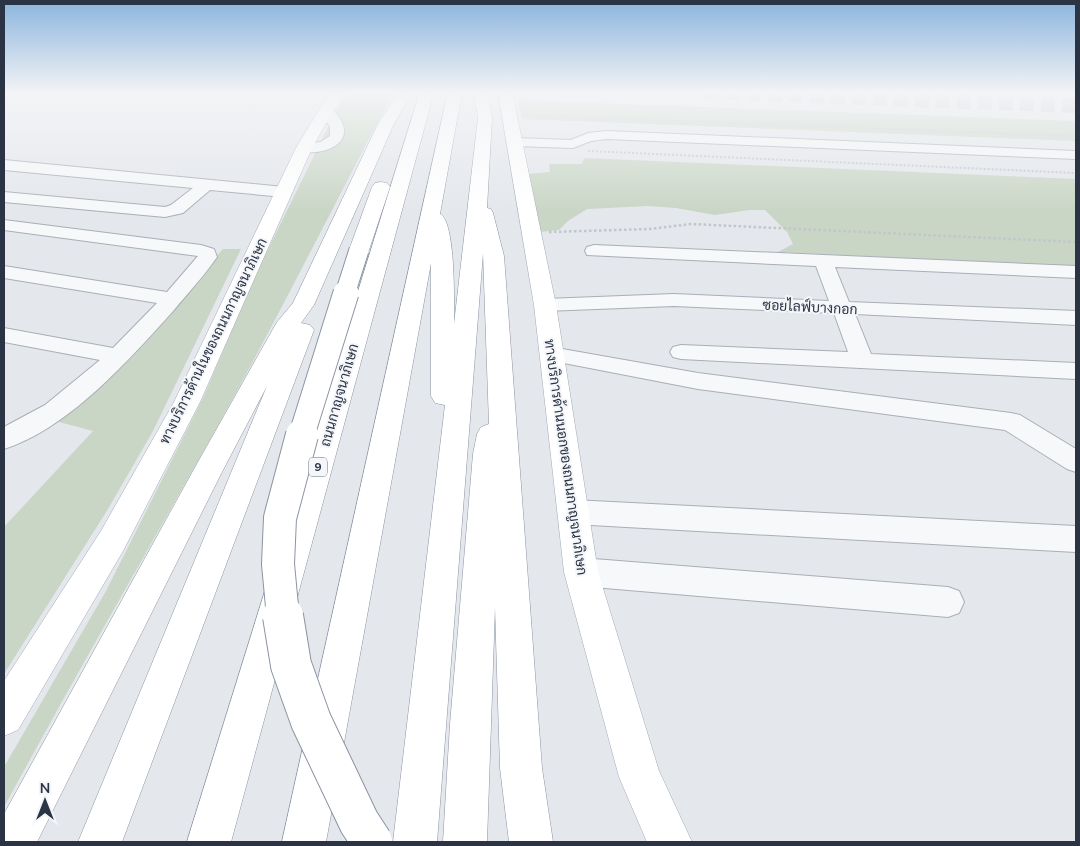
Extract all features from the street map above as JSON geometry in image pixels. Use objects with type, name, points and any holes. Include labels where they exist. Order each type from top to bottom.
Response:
[{"type":"main road","name":"ทางบริการด้านในของถนนกาญจนาภิเษก","points":[[4,716],[112,541],[187,402],[313,131]]},
{"type":"main road","points":[[13,842],[208,470],[289,322],[303,305],[383,131]]},
{"type":"main road","points":[[394,147],[400,131]]},
{"type":"main road","name":"ถนนกาญจนาภิเษก","points":[[209,842],[416,131]]},
{"type":"main road","points":[[304,842],[398,384],[421,255],[433,208],[448,131]]},
{"type":"main road","points":[[414,842],[479,192],[483,131]]},
{"type":"main road","name":"ทางบริการด้านนอกของถนนกาญจนาภิเษก","points":[[513,131],[545,305],[581,572],[640,777],[670,842]]},
{"type":"main road","points":[[372,842],[360,822],[311,721],[291,665],[282,612],[278,564],[280,518],[292,467],[359,250],[385,174]]},
{"type":"main road","points":[[479,192],[494,256],[521,768],[531,842]]},
{"type":"main road","points":[[433,208],[441,237],[445,414],[452,464]]},
{"type":"main road","points":[[100,842],[303,327],[303,305]]},
{"type":"main road","points":[[465,842],[487,454],[501,386]]},
{"type":"street","points":[[545,131],[573,144],[588,137],[607,135],[1076,155]]},
{"type":"street","points":[[4,165],[284,192]]},
{"type":"street","points":[[4,197],[165,212],[177,209],[206,185]]},
{"type":"street","points":[[4,225],[207,253],[208,257],[173,299],[118,356],[53,411],[4,439]]},
{"type":"street","points":[[594,251],[1076,272]]},
{"type":"street","points":[[824,261],[863,361]]},
{"type":"street","points":[[4,272],[173,299]]},
{"type":"street","name":"ซอยไลฟ์บางกอก","points":[[545,305],[674,300],[1068,318]]},
{"type":"street","points":[[1068,318],[1076,338]]},
{"type":"street","points":[[4,335],[118,356]]},
{"type":"street","points":[[681,352],[1076,372]]},
{"type":"street","points":[[551,354],[698,381],[1011,422],[1076,462]]},
{"type":"street","points":[[573,512],[1076,540]]},
{"type":"street","points":[[581,572],[948,602]]},
{"type":"path","points":[[948,131],[1076,136]]},
{"type":"path","points":[[580,151],[1076,173]]},
{"type":"path","points":[[530,232],[650,229],[691,224],[1076,242]]},
{"type":"green space","points":[[326,131],[373,131],[239,387],[4,807],[4,767],[106,591],[204,396],[253,280]]},
{"type":"green space","points":[[836,131],[1076,131],[1076,141]]},
{"type":"green space","points":[[584,158],[1076,179],[1076,266],[778,252],[793,244],[787,232],[765,210],[749,210],[715,215],[676,208],[648,206],[587,209],[568,221],[559,230],[540,232],[529,174],[550,172],[549,164],[582,164]]},
{"type":"green space","points":[[223,249],[241,249],[153,431],[108,509],[4,674],[4,527],[93,431],[59,422],[133,349]]}]
